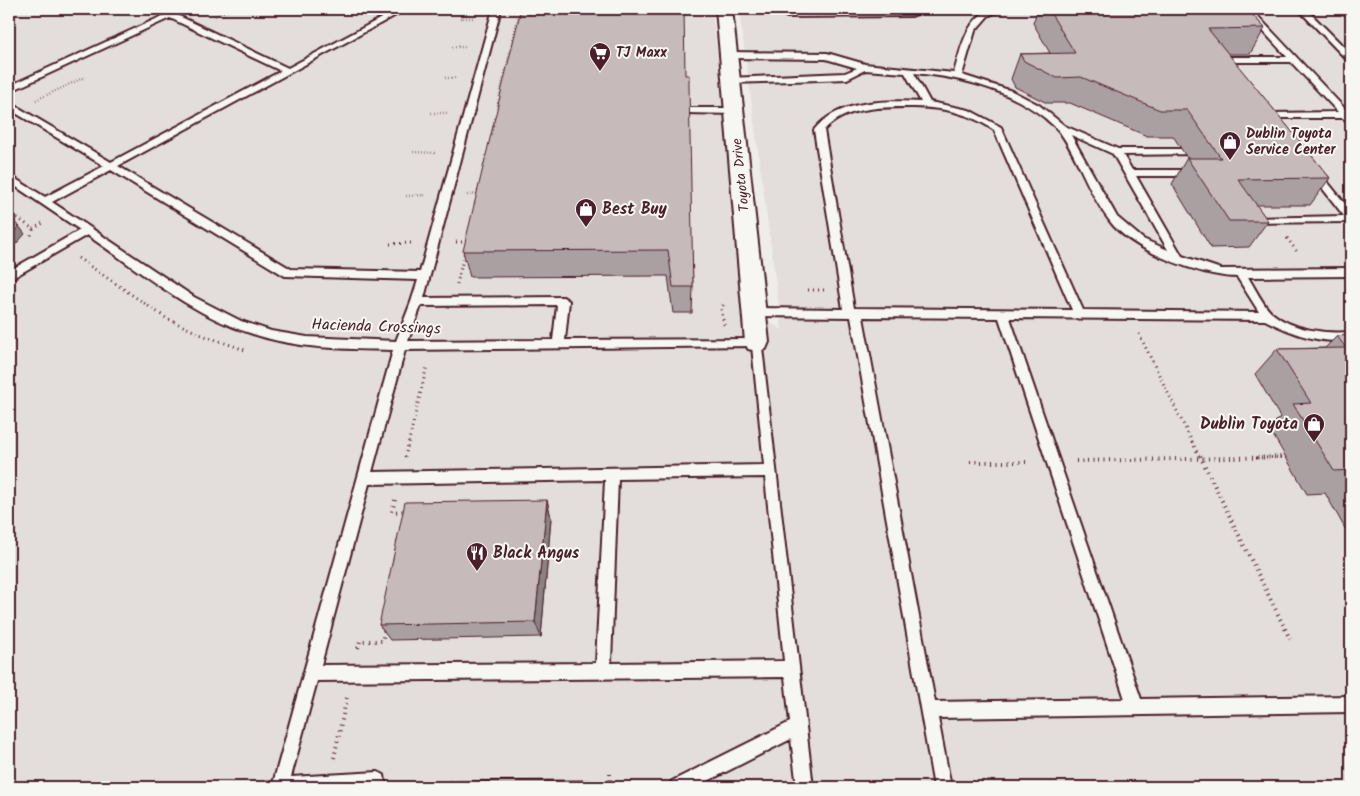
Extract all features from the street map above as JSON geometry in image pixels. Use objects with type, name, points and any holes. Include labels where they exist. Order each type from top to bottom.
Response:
[{"type":"street","name":"Toyota Drive","points":[[724,9],[757,342]]},
{"type":"lane","points":[[9,89],[184,9]]},
{"type":"lane","points":[[44,202],[403,9]]},
{"type":"lane","points":[[378,787],[378,781],[280,787],[400,346],[424,276],[497,9]]},
{"type":"lane","points":[[786,9],[787,16],[912,14],[925,9]]},
{"type":"lane","points":[[956,76],[971,31],[985,14],[999,9]]},
{"type":"lane","points":[[1247,9],[1349,118]]},
{"type":"lane","points":[[1302,9],[1351,59]]},
{"type":"lane","points":[[170,15],[288,71]]},
{"type":"lane","points":[[729,55],[828,56],[864,66],[956,76],[1009,93],[1036,106],[1062,128],[1116,152],[1212,151]]},
{"type":"lane","points":[[1238,74],[1227,60],[1294,59]]},
{"type":"lane","points":[[731,80],[847,76],[864,66]]},
{"type":"lane","points":[[908,70],[927,105]]},
{"type":"lane","points":[[942,787],[819,130],[833,117],[854,109],[901,104],[942,105],[984,118],[998,129],[1079,314]]},
{"type":"lane","points":[[9,105],[289,272],[424,276]]},
{"type":"lane","points":[[689,112],[734,111]]},
{"type":"lane","points":[[1271,116],[1349,118]]},
{"type":"lane","points":[[1062,128],[1113,219],[1139,242],[1178,259],[1221,272],[1349,275]]},
{"type":"lane","points":[[1116,152],[1178,259]]},
{"type":"lane","points":[[1310,170],[1351,219]]},
{"type":"lane","points":[[1129,173],[1207,173]]},
{"type":"lane","name":"Hacienda Crossings","points":[[9,178],[187,298],[219,316],[254,330],[300,340],[400,346],[757,342]]},
{"type":"lane","points":[[1243,221],[1351,219]]},
{"type":"lane","points":[[9,276],[87,231]]},
{"type":"lane","points":[[1240,272],[1267,316]]},
{"type":"lane","points":[[416,302],[563,301],[558,344]]},
{"type":"lane","points":[[755,312],[1267,316],[1294,330],[1334,338],[1351,336]]},
{"type":"lane","points":[[1003,314],[1136,707]]},
{"type":"lane","points":[[757,342],[805,787]]},
{"type":"lane","points":[[364,478],[771,471]]},
{"type":"lane","points":[[603,671],[612,474]]},
{"type":"lane","points":[[311,673],[792,669]]},
{"type":"lane","points":[[927,710],[1351,704]]},
{"type":"lane","points":[[678,787],[798,726]]},
{"type":"path","points":[[498,104],[520,9]]},
{"type":"path","points":[[477,194],[479,186]]},
{"type":"path","points":[[9,212],[33,229],[32,236],[28,242]]},
{"type":"path","points":[[453,302],[466,242]]},
{"type":"path","points":[[1138,331],[1290,639]]},
{"type":"path","points":[[411,510],[392,512],[432,346]]},
{"type":"path","points":[[1107,460],[1286,457]]},
{"type":"path","points":[[328,784],[360,641],[382,641],[386,622]]},
{"type":"path","points":[[610,774],[610,787]]},
{"type":"path","points":[[449,787],[451,777]]},
{"type":"shaded area","points":[[9,9],[712,9],[746,307],[782,330],[739,9],[1351,9],[1351,787],[9,787]]},
{"type":"building","name":"Best Buy","points":[[521,9],[684,9],[685,75],[689,75],[693,287],[673,287],[668,250],[463,251]]},
{"type":"building","points":[[1048,9],[1247,9],[1265,28],[1208,29],[1330,178],[1238,179],[1268,221],[1229,221],[1187,158],[1221,158],[1187,110],[1160,110],[1081,77],[1057,78],[1024,61],[1020,54],[1075,53]]},
{"type":"building","points":[[9,219],[19,226],[9,237]]},
{"type":"building","points":[[1351,335],[1351,470],[1334,471],[1293,404],[1311,403],[1277,349],[1346,348],[1337,336]]},
{"type":"building","points":[[547,500],[535,622],[379,625],[405,502]]},
{"type":"building","points":[[589,780],[589,787],[455,787],[456,781]]},
{"type":"place","name":"TJ Maxx","points":[[600,72]]},
{"type":"place","name":"Dublin Toyota Service Center","points":[[1230,161]]},
{"type":"place","name":"Best Buy","points":[[586,228]]},
{"type":"place","name":"Dublin Toyota","points":[[1314,443]]},
{"type":"place","name":"Black Angus","points":[[477,572]]}]
